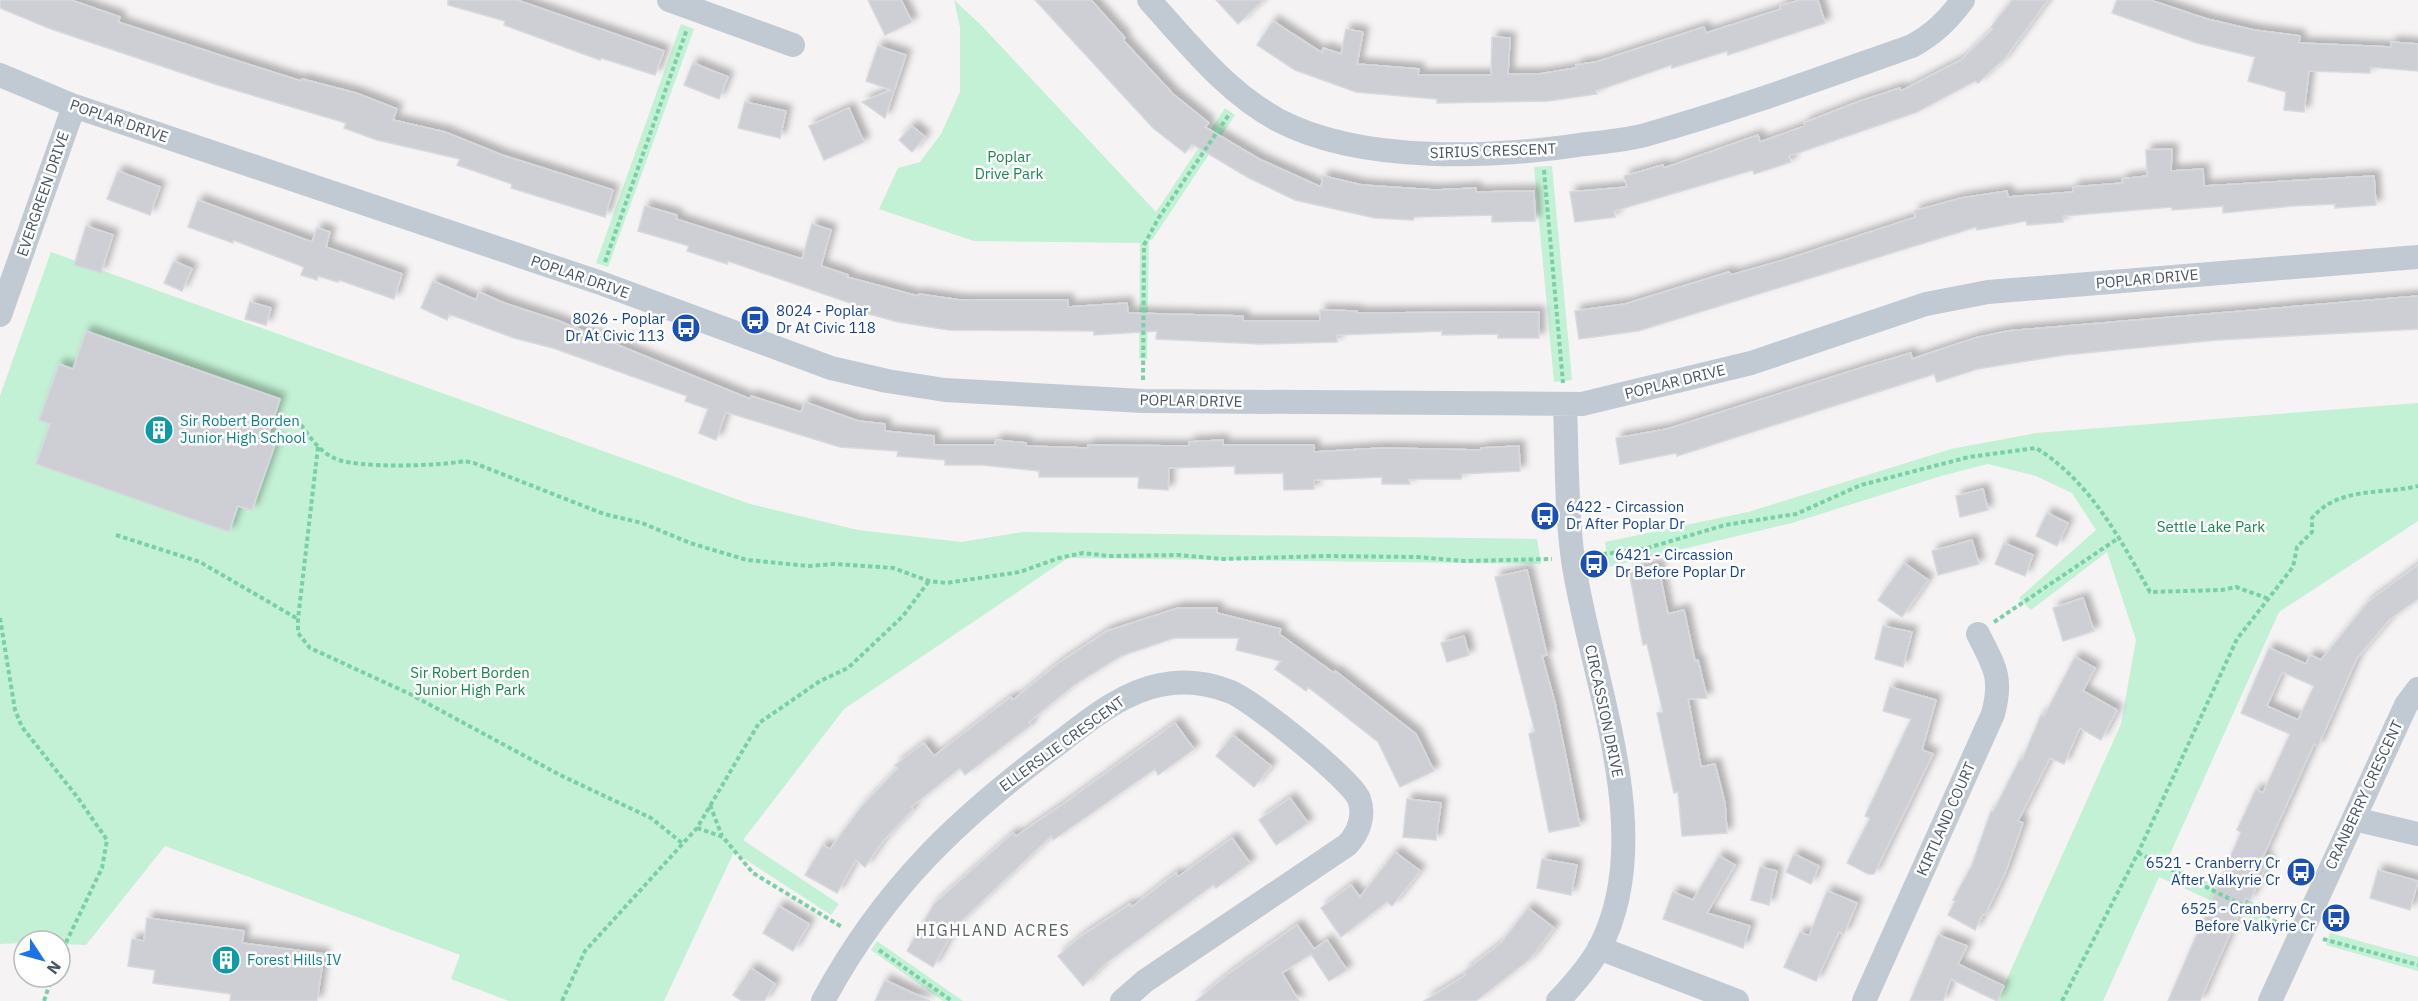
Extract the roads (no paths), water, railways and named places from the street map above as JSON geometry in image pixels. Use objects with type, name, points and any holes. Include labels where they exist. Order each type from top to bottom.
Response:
[{"type":"street","points":[[669,0],[793,45]]},
{"type":"street","name":"SIRIUS CRESCENT","points":[[1149,0],[1223,80],[1277,119],[1304,131],[1350,144],[1427,154],[1542,151],[1643,135],[1912,46],[1930,36],[1947,21],[1963,0]]},
{"type":"street","name":"POPLAR DRIVE","points":[[0,75],[74,106],[598,282],[831,368],[887,381],[945,390],[1143,401],[1582,404],[1751,363],[1926,304],[1988,292],[2418,257]]},
{"type":"street","name":"EVERGREEN DRIVE","points":[[0,315],[74,106]]},
{"type":"street","name":"CIRCASSION DRIVE","points":[[1558,1001],[1599,948],[1611,921],[1619,882],[1623,817],[1609,728],[1573,558],[1565,405]]},
{"type":"street","name":"KIRTLAND COURT","points":[[1864,1001],[1993,714],[1997,696],[1997,674],[1978,634]]},
{"type":"street","name":"ELLERSLIE CRESCENT","points":[[823,1001],[859,937],[926,855],[1017,774],[1129,695],[1148,688],[1177,683],[1213,686],[1234,693],[1266,713],[1350,787],[1360,804],[1360,822],[1355,835],[1347,844],[1145,981],[1122,1001]]},
{"type":"street","name":"CRANBERRY CRESCENT","points":[[2270,1001],[2299,933],[2406,705],[2418,689]]},
{"type":"street","points":[[2354,819],[2418,834]]},
{"type":"street","points":[[1599,948],[1737,1001]]},
{"type":"place","name":"8024 - Poplar Dr At Civic 118","points":[[755,320]]},
{"type":"place","name":"8026 - Poplar Dr At Civic 113","points":[[686,328]]},
{"type":"place","name":"Sir Robert Borden Junior High School","points":[[159,430]]},
{"type":"place","name":"6422 - Circassion Dr After Poplar Dr","points":[[1545,516]]},
{"type":"place","name":"6421 - Circassion Dr Before Poplar Dr","points":[[1594,564]]},
{"type":"place","name":"6521 - Cranberry Cr After Valkyrie Cr","points":[[2301,872]]},
{"type":"place","name":"6525 - Cranberry Cr Before Valkyrie Cr","points":[[2336,918]]},
{"type":"place","name":"Forest Hills IV","points":[[226,960]]},
{"type":"district","name":"HIGHLAND ACRES","points":[[993,930]]},
{"type":"park label","name":"Poplar Drive Park","points":[[1009,166]]},
{"type":"park label","name":"Settle Lake Park","points":[[2211,527]]},
{"type":"park label","name":"Sir Robert Borden Junior High Park","points":[[470,682]]}]
